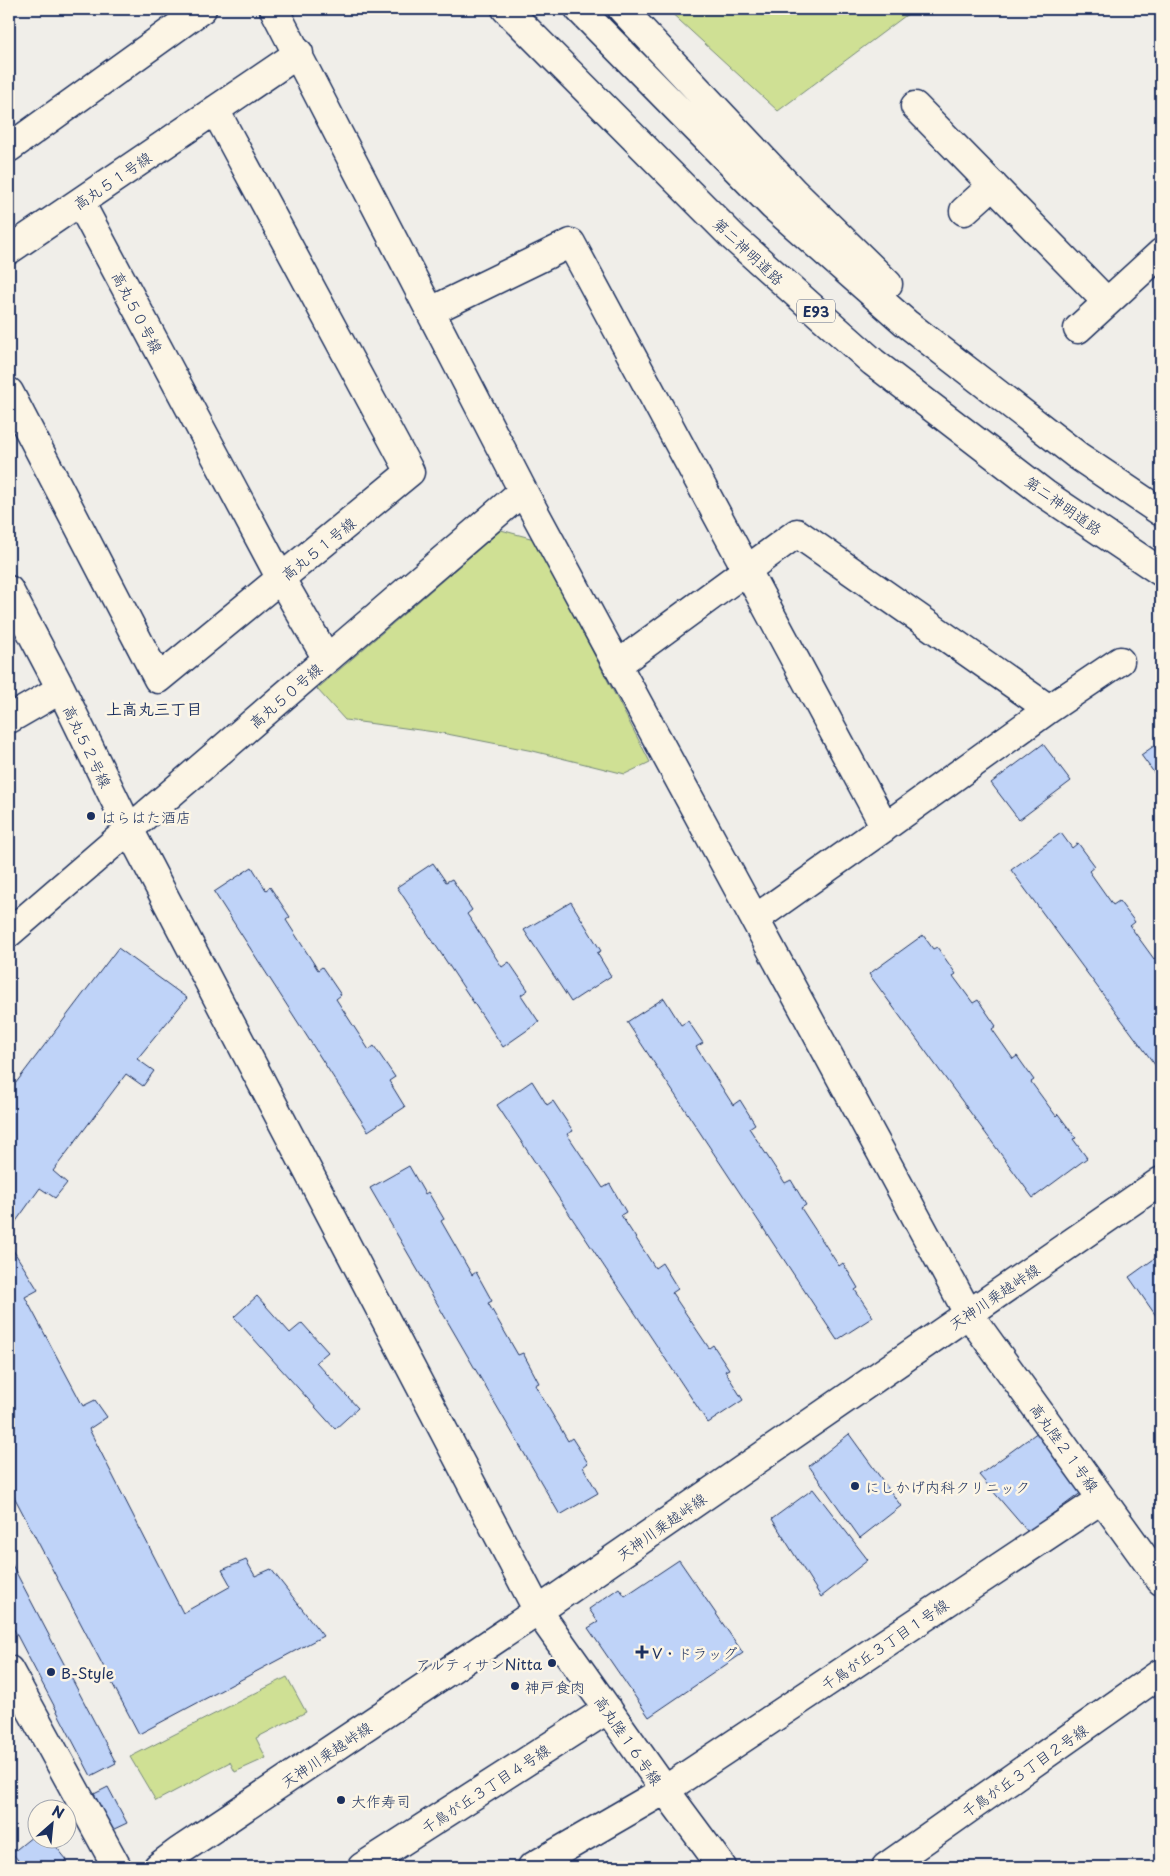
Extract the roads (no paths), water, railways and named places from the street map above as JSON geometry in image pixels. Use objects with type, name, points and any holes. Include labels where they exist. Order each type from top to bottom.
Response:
[{"type":"main road","points":[[9,148],[202,9]]},
{"type":"main road","name":"高丸陸２１号線","points":[[274,9],[299,53],[523,492],[968,1313],[1161,1581]]},
{"type":"main road","name":"第二神明道路","points":[[506,9],[734,238],[873,362],[1045,494],[1161,572]]},
{"type":"main road","points":[[579,9],[773,206],[906,323],[1078,456],[1161,512]]},
{"type":"main road","points":[[622,9],[808,206],[930,325],[1078,456]]},
{"type":"main road","name":"高丸５１号線","points":[[9,250],[299,53]]},
{"type":"main road","points":[[915,106],[1107,302]]},
{"type":"main road","name":"高丸５１号線","points":[[9,392],[158,680],[410,472],[216,110]]},
{"type":"main road","points":[[964,211],[993,185]]},
{"type":"main road","name":"高丸５０号線","points":[[9,933],[327,659],[281,579],[80,202]]},
{"type":"main road","points":[[431,311],[571,243],[884,826]]},
{"type":"main road","points":[[1078,329],[1161,253]]},
{"type":"main road","points":[[327,659],[523,492]]},
{"type":"main road","points":[[617,665],[797,533],[1049,709]]},
{"type":"main road","name":"高丸５２号線","points":[[9,590],[62,690],[128,829],[538,1611]]},
{"type":"main road","points":[[755,919],[1049,709],[1120,661]]},
{"type":"main road","name":"高丸５２号線","points":[[9,719],[62,690]]},
{"type":"main road","name":"天神川乗越峠線","points":[[174,1862],[1161,1181]]},
{"type":"main road","name":"千鳥が丘３丁目１号線","points":[[532,1867],[665,1790],[1102,1499]]},
{"type":"main road","name":"高丸陸１６号線","points":[[538,1611],[722,1867]]},
{"type":"main road","points":[[9,1670],[117,1867]]},
{"type":"main road","name":"千鳥が丘３丁目２号線","points":[[886,1867],[1161,1673]]},
{"type":"main road","name":"千鳥が丘３丁目４号線","points":[[362,1867],[608,1709]]},
{"type":"place","name":"はらはた酒店","points":[[91,816]]},
{"type":"place","name":"にしかげ内科クリニック","points":[[855,1486]]},
{"type":"place","name":"V・ドラッグ","points":[[642,1652]]},
{"type":"place","name":"アルティサンNitta","points":[[552,1663]]},
{"type":"place","name":"B-Style","points":[[51,1672]]},
{"type":"place","name":"神戸食肉","points":[[515,1686]]},
{"type":"place","name":"大作寿司","points":[[341,1800]]},
{"type":"district","name":"上高丸三丁目","points":[[154,708]]}]
